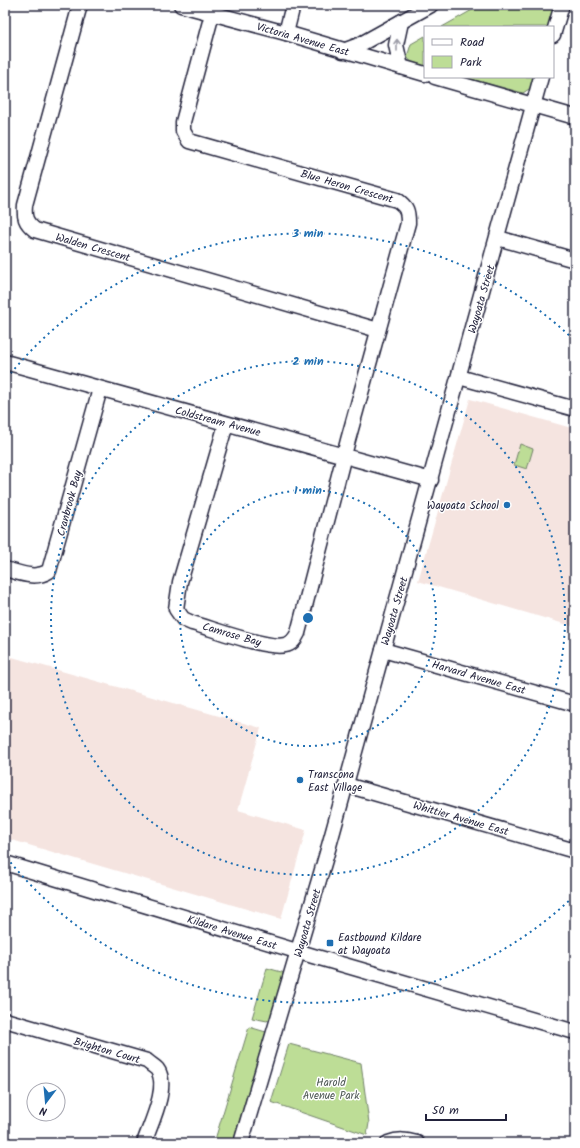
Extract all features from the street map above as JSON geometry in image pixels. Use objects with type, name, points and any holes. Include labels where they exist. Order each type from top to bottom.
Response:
[{"type":"street","name":"Walden Crescent","points":[[80,5],[25,205],[24,216],[27,224],[34,230],[378,330]]},
{"type":"street","name":"Victoria Avenue East","points":[[181,5],[286,33],[342,51],[424,74]]},
{"type":"street","points":[[286,33],[293,5]]},
{"type":"street","points":[[342,51],[359,46],[431,5]]},
{"type":"street","points":[[554,32],[562,5]]},
{"type":"street","name":"Blue Heron Crescent","points":[[212,14],[183,122],[183,131],[189,141],[397,200],[406,206],[408,223],[344,456]]},
{"type":"street","points":[[401,22],[396,45],[401,67]]},
{"type":"street","points":[[438,78],[575,117]]},
{"type":"street","name":"Wayoata Street","points":[[242,1143],[299,952],[346,785],[498,238],[541,78]]},
{"type":"street","points":[[498,238],[575,260]]},
{"type":"street","name":"Coldstream Avenue","points":[[5,362],[431,480]]},
{"type":"street","points":[[459,377],[575,409]]},
{"type":"street","name":"Cranbrook Bay","points":[[5,569],[29,576],[42,576],[49,571],[100,389]]},
{"type":"street","name":"Camrose Bay","points":[[226,424],[180,582],[176,609],[182,619],[192,623],[267,644],[285,646],[294,641],[298,633],[344,456]]},
{"type":"street","name":"Harvard Avenue East","points":[[383,650],[575,704]]},
{"type":"street","name":"Whittier Avenue East","points":[[346,785],[575,851]]},
{"type":"street","name":"Kildare Avenue East","points":[[5,863],[299,952],[575,1032]]},
{"type":"street","name":"Brighton Court","points":[[5,1020],[146,1061],[157,1070],[161,1082],[160,1093],[144,1143]]},
{"type":"street","points":[[388,1143],[406,1140],[417,1143]]},
{"type":"shaded area","name":"Wayoata School","points":[[470,399],[575,429],[575,627],[418,581]]},
{"type":"shaded area","points":[[5,655],[261,728],[238,810],[306,830],[281,919],[5,838]]},
{"type":"green space","points":[[481,5],[555,5],[549,26],[444,26]]},
{"type":"green space","points":[[424,37],[424,66],[412,63],[407,57],[411,44]]},
{"type":"green space","points":[[468,78],[535,78],[532,87],[523,93]]},
{"type":"green space","points":[[520,444],[533,449],[527,469],[514,465]]},
{"type":"green space","points":[[267,968],[285,973],[271,1018],[267,1021],[252,1018]]},
{"type":"green space","points":[[249,1027],[266,1032],[233,1143],[214,1143]]},
{"type":"green space","name":"Harold Avenue Park","points":[[289,1044],[361,1063],[369,1123],[367,1135],[271,1102]]},
{"type":"place","name":"Wayoata School","points":[[507,505]]},
{"type":"place","name":"Transcona East Village","points":[[300,780]]},
{"type":"place","name":"Eastbound Kildare at Wayoata","points":[[330,943]]}]
